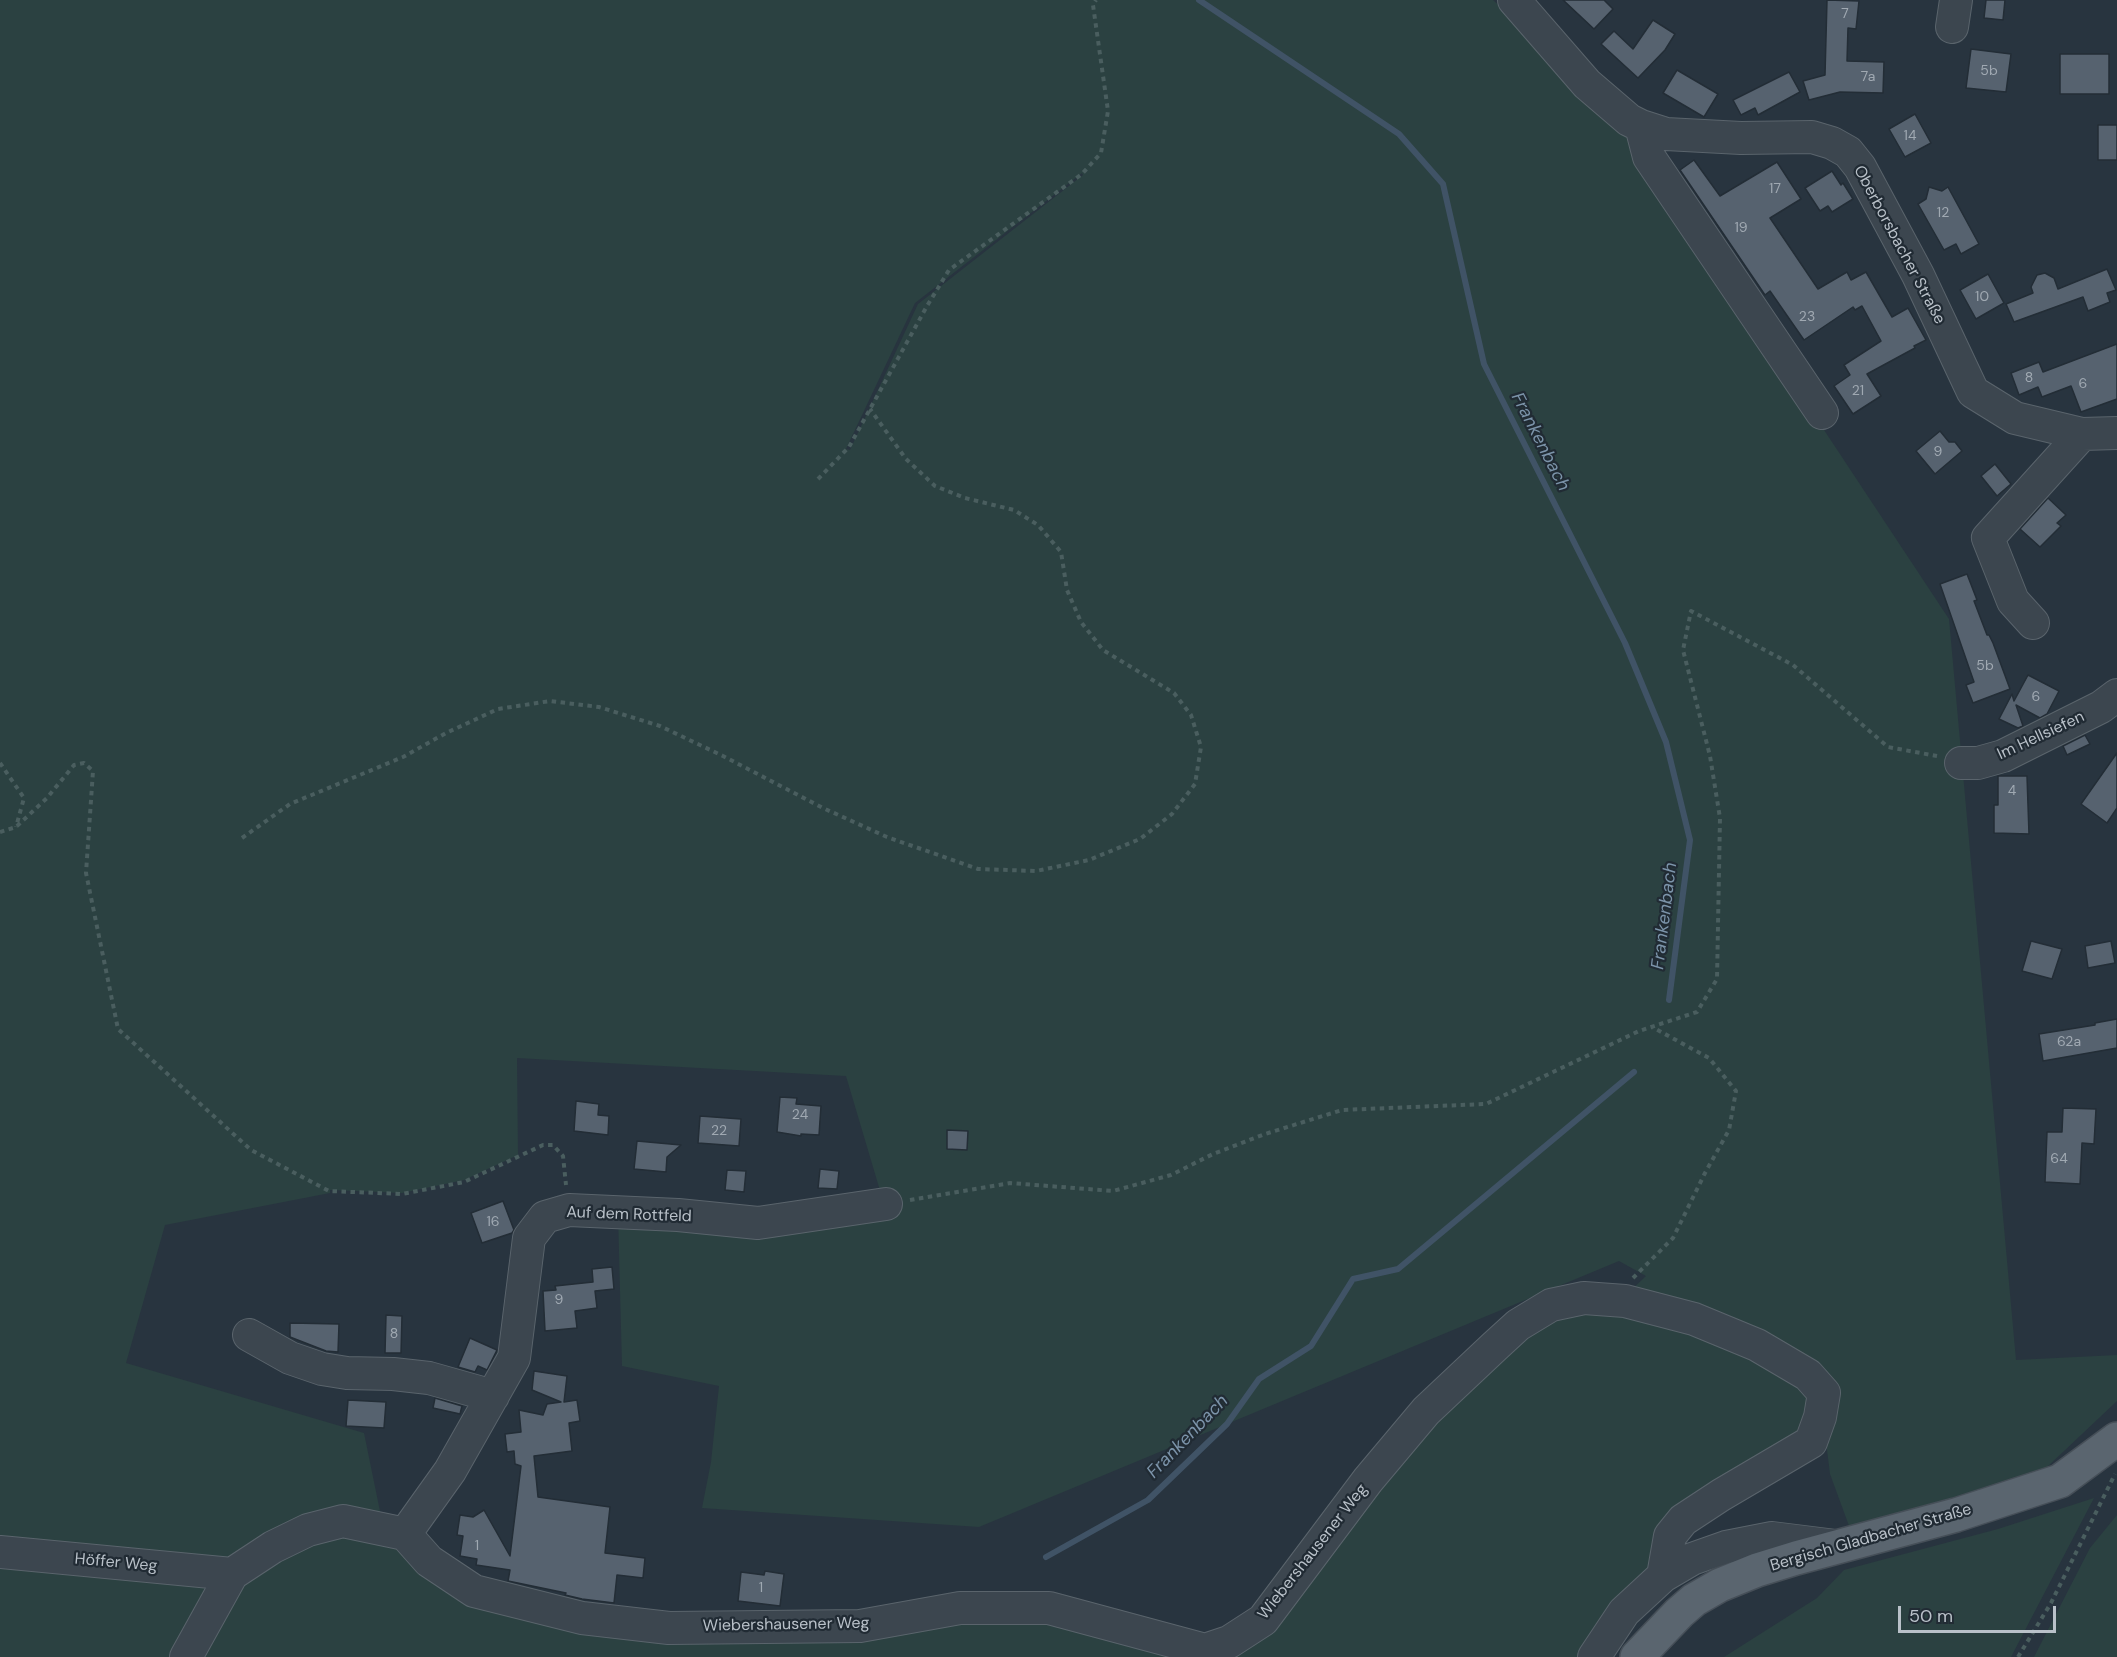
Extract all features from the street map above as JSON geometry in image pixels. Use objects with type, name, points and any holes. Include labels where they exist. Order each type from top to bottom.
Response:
[{"type":"main road","name":"Bergisch Gladbacher Straße","points":[[1637,1657],[1678,1613],[1694,1600],[1720,1585],[1756,1570],[1836,1546],[1956,1515],[2060,1481],[2117,1439]]},
{"type":"street","name":"Oberborsbacher Straße","points":[[1514,0],[1587,84],[1629,120],[1641,126],[1666,134],[1741,138],[1812,137],[1832,143],[1848,152],[1860,167],[1918,275],[1973,392],[2015,418],[2082,434],[2117,433]]},
{"type":"street","points":[[1641,126],[1649,157],[1822,412]]},
{"type":"street","points":[[2033,623],[2013,602],[1988,538],[2082,434]]},
{"type":"street","name":"Im Hellsiefen","points":[[1961,763],[1978,763],[2003,756],[2101,707],[2117,695]]},
{"type":"street","name":"Auf dem Rottfeld","points":[[405,1534],[450,1472],[514,1358],[529,1238],[545,1217],[569,1210],[678,1215],[758,1223],[886,1204]]},
{"type":"street","name":"Wiebershausener Weg","points":[[405,1534],[429,1561],[474,1591],[582,1618],[669,1628],[860,1626],[960,1608],[1048,1608],[1205,1650],[1229,1642],[1263,1620],[1368,1480],[1426,1411],[1518,1325],[1551,1305],[1584,1298],[1625,1301],[1694,1318],[1757,1345],[1808,1375],[1824,1393],[1820,1417],[1811,1442],[1720,1495],[1683,1520],[1670,1536],[1663,1576]]},
{"type":"street","points":[[249,1335],[290,1358],[322,1369],[347,1373],[393,1374],[429,1378],[493,1395]]},
{"type":"street","points":[[186,1657],[232,1574],[273,1547],[308,1530],[343,1521],[405,1534]]},
{"type":"street","points":[[1594,1657],[1624,1612],[1663,1576],[1692,1559],[1726,1548],[1772,1538],[1836,1546]]},
{"type":"street","name":"Höffer Weg","points":[[0,1552],[232,1574]]},
{"type":"path","points":[[818,479],[849,447],[949,270],[1082,174],[1101,153],[1108,111],[1093,5],[1096,0]]},
{"type":"path","points":[[242,838],[290,804],[403,757],[446,733],[498,709],[549,701],[599,707],[660,726],[823,808],[887,837],[978,869],[1036,871],[1089,860],[1140,839],[1172,814],[1195,784],[1201,747],[1191,715],[1174,693],[1103,650],[1081,622],[1066,590],[1061,552],[1038,525],[1014,510],[965,498],[935,486],[906,459],[870,409]]},
{"type":"path","points":[[886,1204],[1010,1183],[1113,1191],[1171,1175],[1214,1154],[1265,1134],[1342,1110],[1486,1104],[1652,1027],[1697,1012],[1717,979],[1720,818],[1710,756],[1683,650],[1691,611],[1793,665],[1888,747],[1928,753],[1961,763]]},
{"type":"path","points":[[0,763],[24,798],[16,827]]},
{"type":"path","points":[[0,832],[16,827],[47,798],[74,765],[84,763],[93,771],[86,873],[118,1029],[250,1150],[329,1191],[402,1194],[464,1182],[543,1145],[553,1145],[563,1156],[569,1210]]},
{"type":"path","points":[[1603,1299],[1631,1280],[1672,1238],[1730,1130],[1736,1091],[1709,1058],[1652,1027]]},
{"type":"path","points":[[2018,1657],[2051,1603],[2110,1487],[2117,1468]]},
{"type":"green space","points":[[0,0],[1493,0],[1588,87],[1633,141],[1949,619],[2016,1360],[2117,1355],[2117,1401],[2028,1485],[1852,1534],[1830,1474],[1818,1377],[1627,1294],[1646,1276],[1619,1261],[979,1527],[702,1508],[711,1462],[719,1386],[622,1366],[618,1214],[884,1204],[846,1076],[517,1058],[518,1155],[464,1180],[402,1193],[330,1190],[330,1193],[165,1225],[126,1363],[364,1433],[382,1521],[226,1570],[0,1549]],"holes":[[[1082,173],[1083,175],[918,304],[850,450],[846,449],[915,303]]]},
{"type":"green space","points":[[1625,1301],[1808,1375],[1820,1417],[1721,1495],[1588,1657],[185,1657],[274,1543],[378,1526],[471,1598],[582,1621],[960,1612],[1231,1644],[1518,1325]]},
{"type":"green space","points":[[2094,1498],[2011,1657],[1724,1657],[1817,1598],[1844,1570],[1998,1529]]},
{"type":"green space","points":[[2117,1515],[2117,1657],[2034,1657],[2090,1548]]},
{"type":"green space","points":[[0,1554],[222,1574],[177,1657],[0,1657]]},
{"type":"building","points":[[1563,0],[1604,0],[1613,9],[1594,29]]},
{"type":"building","points":[[1827,0],[1859,1],[1856,29],[1848,28],[1847,61],[1884,62],[1883,93],[1840,92],[1809,100],[1803,81],[1825,75]]},
{"type":"building","points":[[1986,0],[2005,0],[2003,20],[1984,18]]},
{"type":"building","points":[[1653,20],[1675,34],[1665,50],[1638,78],[1601,44],[1614,31],[1633,49]]},
{"type":"building","points":[[1971,49],[2011,54],[2006,92],[1966,88]]},
{"type":"building","points":[[2060,54],[2109,54],[2109,94],[2060,94]]},
{"type":"building","points":[[1677,70],[1718,94],[1704,117],[1663,93]]},
{"type":"building","points":[[1789,72],[1800,92],[1758,115],[1755,108],[1741,115],[1733,100]]},
{"type":"building","points":[[1915,114],[1931,143],[1905,157],[1889,129]]},
{"type":"building","points":[[2098,125],[2117,125],[2117,160],[2098,160]]},
{"type":"building","points":[[1694,160],[1720,196],[1777,162],[1801,199],[1770,218],[1818,289],[1847,272],[1851,280],[1866,272],[1892,317],[1908,308],[1926,340],[1867,374],[1881,396],[1853,414],[1834,386],[1850,375],[1844,365],[1881,341],[1862,306],[1855,310],[1853,307],[1804,340],[1770,291],[1765,295],[1680,170]]},
{"type":"building","points":[[1832,171],[1853,199],[1832,212],[1828,206],[1820,211],[1805,188]]},
{"type":"building","points":[[1929,187],[1942,191],[1948,187],[1979,244],[1961,254],[1956,244],[1944,250],[1918,204],[1926,199]]},
{"type":"building","points":[[2107,269],[2116,290],[2107,293],[2110,302],[2088,311],[2083,297],[2014,322],[2006,304],[2033,293],[2031,287],[2037,275],[2045,273],[2054,278],[2058,289]]},
{"type":"building","points":[[1988,274],[2004,303],[1976,319],[1960,290]]},
{"type":"building","points":[[2117,344],[2117,399],[2081,412],[2071,386],[2042,397],[2038,387],[2019,395],[2011,373],[2039,362],[2043,372]]},
{"type":"building","points":[[1940,431],[1949,442],[1955,442],[1962,451],[1935,474],[1916,451]]},
{"type":"building","points":[[1995,464],[2011,484],[1997,496],[1981,476]]},
{"type":"building","points":[[2048,498],[2066,515],[2057,523],[2061,526],[2040,547],[2020,529]]},
{"type":"building","points":[[1967,574],[1977,600],[1974,601],[2010,689],[1973,703],[1966,685],[1974,682],[1940,584]]},
{"type":"building","points":[[2028,675],[2059,691],[2047,714],[2040,718],[2016,705],[2023,726],[2018,728],[1999,719],[2012,694],[2014,701]]},
{"type":"building","points":[[2085,735],[2090,744],[2067,755],[2063,746]]},
{"type":"building","points":[[2117,753],[2117,808],[2107,823],[2081,804]]},
{"type":"building","points":[[1998,776],[2027,776],[2029,834],[1994,833],[1994,805],[1998,805]]},
{"type":"building","points":[[2031,941],[2062,949],[2052,979],[2022,971]]},
{"type":"building","points":[[2111,941],[2115,963],[2088,968],[2085,946]]},
{"type":"building","points":[[2117,1019],[2117,1048],[2043,1061],[2039,1034]]},
{"type":"building","points":[[780,1097],[797,1098],[796,1104],[821,1106],[819,1135],[801,1134],[801,1136],[777,1132]]},
{"type":"building","points":[[576,1101],[599,1104],[598,1115],[609,1116],[608,1135],[574,1131]]},
{"type":"building","points":[[2063,1108],[2096,1109],[2094,1144],[2082,1143],[2080,1184],[2045,1182],[2047,1132],[2062,1132]]},
{"type":"building","points":[[700,1116],[741,1119],[739,1146],[698,1143]]},
{"type":"building","points":[[947,1130],[968,1131],[967,1150],[947,1149]]},
{"type":"building","points":[[637,1141],[681,1145],[667,1157],[666,1172],[634,1169]]},
{"type":"building","points":[[820,1169],[839,1171],[837,1189],[818,1188]]},
{"type":"building","points":[[727,1170],[746,1171],[744,1192],[725,1190]]},
{"type":"building","points":[[503,1201],[514,1230],[512,1233],[482,1243],[471,1213]]},
{"type":"building","points":[[612,1267],[614,1289],[595,1291],[597,1308],[575,1311],[577,1328],[545,1331],[543,1291],[556,1290],[555,1286],[593,1282],[592,1269]]},
{"type":"building","points":[[386,1315],[402,1316],[401,1353],[385,1353]]},
{"type":"building","points":[[290,1323],[339,1324],[338,1352],[326,1351],[290,1337]]},
{"type":"building","points":[[470,1338],[497,1350],[487,1370],[478,1366],[475,1372],[458,1367]]},
{"type":"building","points":[[534,1371],[567,1376],[564,1402],[577,1400],[580,1421],[569,1423],[572,1451],[534,1456],[538,1497],[610,1507],[605,1553],[645,1558],[643,1578],[617,1575],[614,1603],[582,1599],[565,1595],[566,1593],[508,1581],[510,1570],[476,1565],[477,1559],[460,1556],[463,1536],[457,1535],[460,1515],[473,1517],[484,1510],[510,1556],[521,1466],[515,1464],[514,1451],[507,1452],[505,1434],[521,1432],[519,1410],[543,1415],[547,1404],[561,1402],[532,1390]]},
{"type":"building","points":[[435,1398],[462,1406],[460,1414],[433,1408]]},
{"type":"building","points":[[348,1400],[386,1402],[384,1428],[346,1426]]},
{"type":"building","points":[[765,1571],[784,1574],[780,1606],[738,1601],[741,1572],[764,1575]]},
{"type":"waterway","name":"Frankenbach","points":[[1199,0],[1399,134],[1443,184],[1484,364],[1625,643],[1666,742],[1690,840],[1669,1000]]},
{"type":"waterway","name":"Frankenbach","points":[[1046,1557],[1148,1500],[1227,1424],[1259,1379],[1311,1346],[1353,1279],[1398,1269],[1634,1072]]}]
